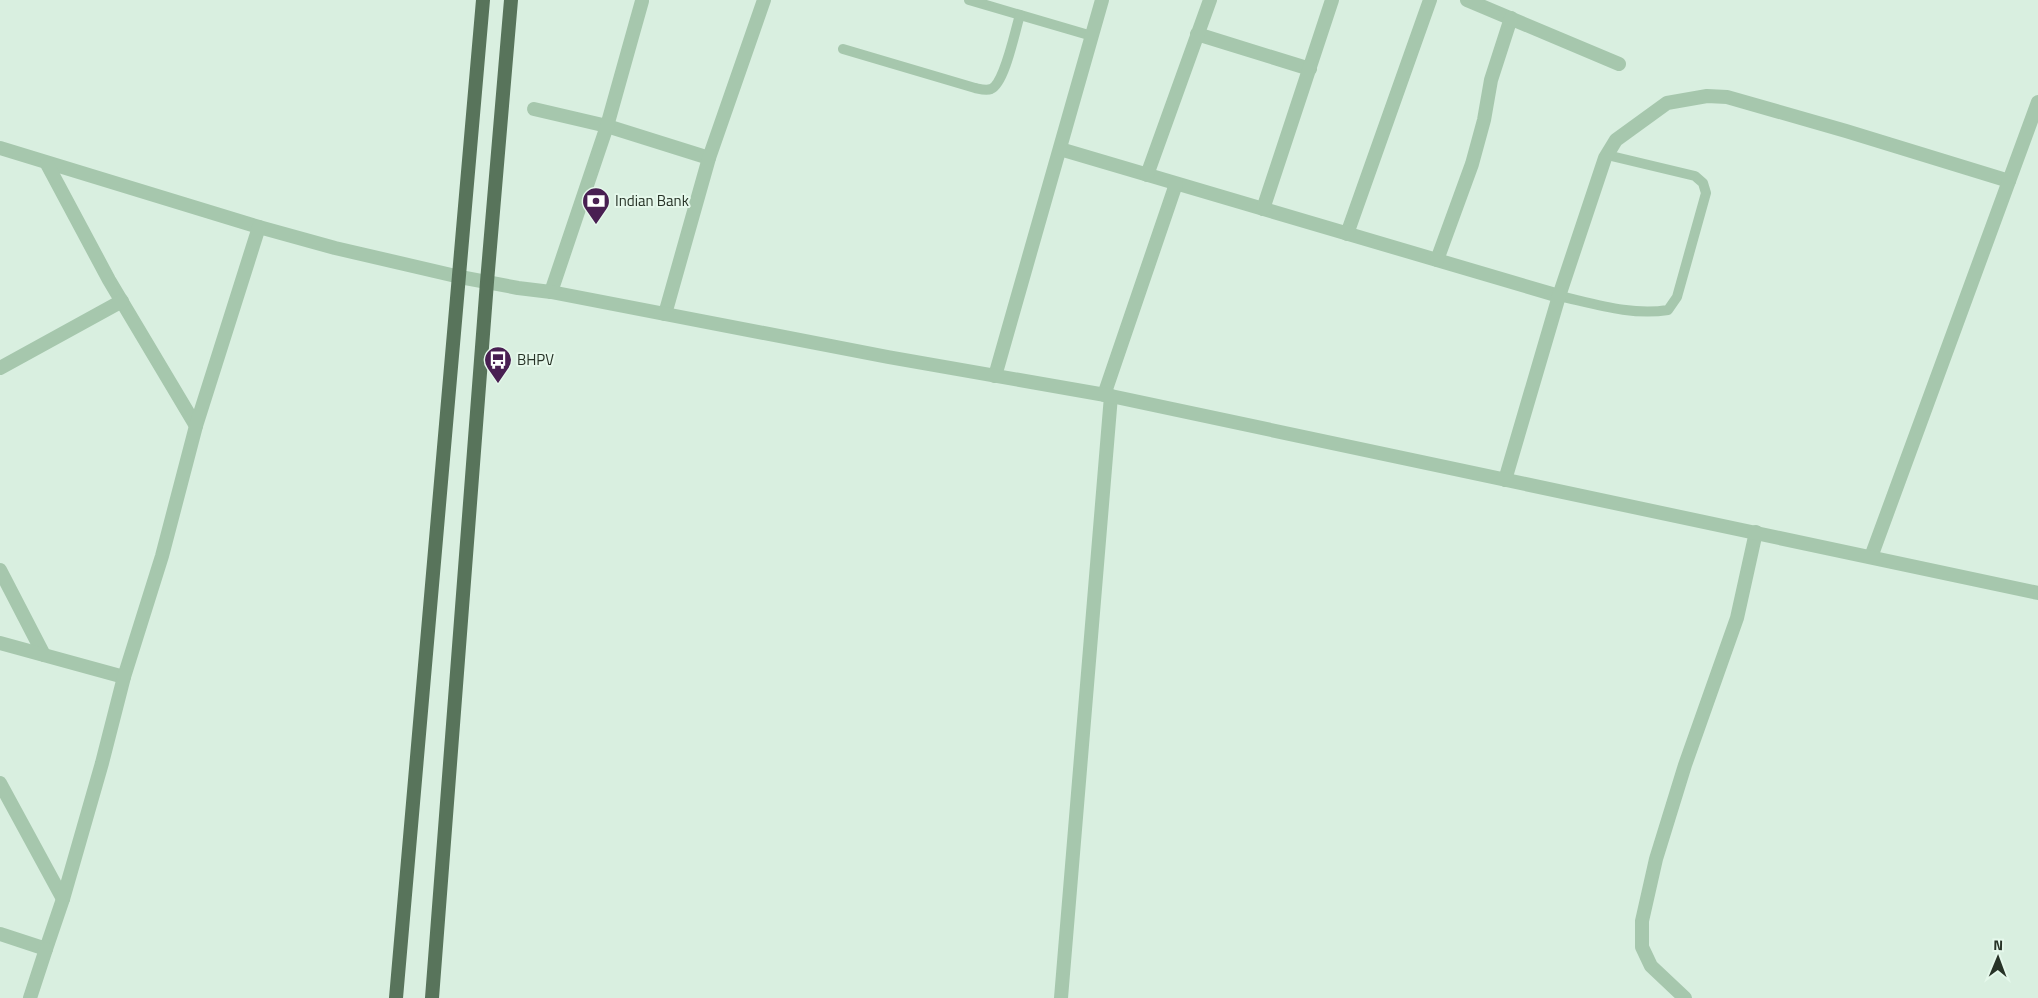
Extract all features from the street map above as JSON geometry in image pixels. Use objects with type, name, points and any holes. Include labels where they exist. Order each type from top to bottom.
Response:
[{"type":"main road","points":[[396,998],[483,0]]},
{"type":"main road","points":[[432,998],[487,282],[511,0]]},
{"type":"street","points":[[665,314],[709,158],[764,0]]},
{"type":"street","points":[[995,376],[1102,0]]},
{"type":"street","points":[[1147,175],[1210,0]]},
{"type":"street","points":[[1263,209],[1332,0]]},
{"type":"street","points":[[1347,234],[1430,0]]},
{"type":"street","points":[[1467,0],[1619,64]]},
{"type":"street","points":[[551,292],[607,126],[642,1]]},
{"type":"street","points":[[1437,260],[1472,164],[1484,120],[1491,80],[1511,18]]},
{"type":"street","points":[[1198,34],[1310,69]]},
{"type":"street","points":[[1505,480],[1560,296],[1607,155],[1616,140],[1667,103],[1707,96],[1726,97],[1846,131],[2009,181]]},
{"type":"street","points":[[1871,557],[2038,102]]},
{"type":"street","points":[[534,109],[607,126],[709,158]]},
{"type":"street","points":[[0,148],[47,164],[258,227],[428,271],[551,292],[888,357],[1107,396],[2038,593]]},
{"type":"street","points":[[1060,149],[1560,296]]},
{"type":"street","points":[[47,164],[122,301],[196,426]]},
{"type":"street","points":[[1061,998],[1107,396],[1176,184]]},
{"type":"street","points":[[30,998],[62,899],[124,677],[162,556],[196,426],[258,227]]},
{"type":"street","points":[[0,368],[122,301]]},
{"type":"street","points":[[1685,998],[1650,966],[1642,947],[1642,921],[1656,859],[1673,802],[1737,618],[1756,532]]},
{"type":"street","points":[[0,570],[44,655]]},
{"type":"street","points":[[0,643],[124,677]]},
{"type":"street","points":[[0,783],[62,899]]},
{"type":"street","points":[[0,934],[46,948]]},
{"type":"lane","points":[[969,0],[1092,36]]},
{"type":"lane","points":[[843,49],[975,88],[988,90],[998,83],[1004,70],[1020,15]]},
{"type":"lane","points":[[1560,296],[1624,310],[1651,313],[1668,310],[1677,297],[1706,192],[1703,183],[1695,176],[1607,155]]},
{"type":"place","name":"Indian Bank","points":[[596,225]]},
{"type":"place","name":"BHPV","points":[[498,384]]}]
